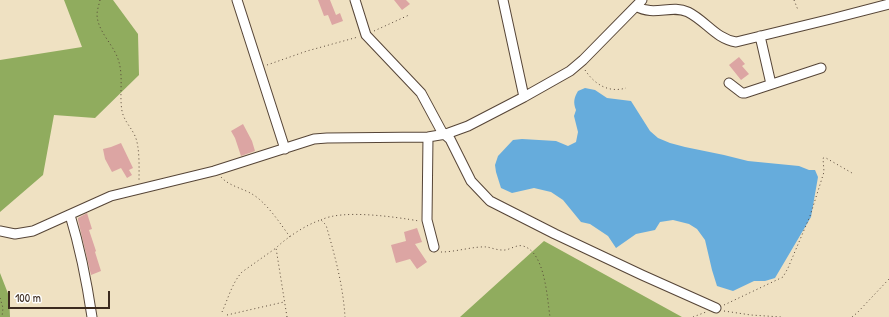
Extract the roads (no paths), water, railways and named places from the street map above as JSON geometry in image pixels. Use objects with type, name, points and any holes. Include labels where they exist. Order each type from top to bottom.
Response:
[{"type":"street","points":[[237,0],[285,149]]},
{"type":"street","points":[[355,0],[366,35],[421,93],[440,128],[450,139],[471,181],[490,201],[555,234],[716,308]]},
{"type":"street","points":[[504,0],[524,97]]},
{"type":"street","points":[[0,231],[24,234],[41,228],[110,196],[217,170],[314,139],[428,137],[446,134],[474,123],[570,71],[580,63],[639,3],[646,11],[675,10],[688,12],[721,37],[731,41],[744,41],[889,4]]},
{"type":"street","points":[[760,36],[771,84]]},
{"type":"street","points":[[729,83],[742,93],[821,68]]},
{"type":"street","points":[[428,137],[428,222],[434,248]]},
{"type":"street","points":[[70,215],[88,288],[92,317]]},
{"type":"water","points":[[585,88],[595,90],[607,98],[631,101],[650,131],[658,138],[670,143],[748,161],[799,166],[809,170],[815,170],[818,177],[811,217],[775,278],[765,281],[754,281],[733,291],[717,286],[705,240],[697,229],[689,224],[673,220],[660,222],[655,230],[636,234],[616,248],[608,236],[590,224],[581,222],[563,200],[551,192],[534,188],[512,193],[501,188],[495,165],[498,156],[513,140],[522,139],[556,141],[568,146],[576,142],[578,132],[574,116],[576,110],[574,100],[578,91]]}]
